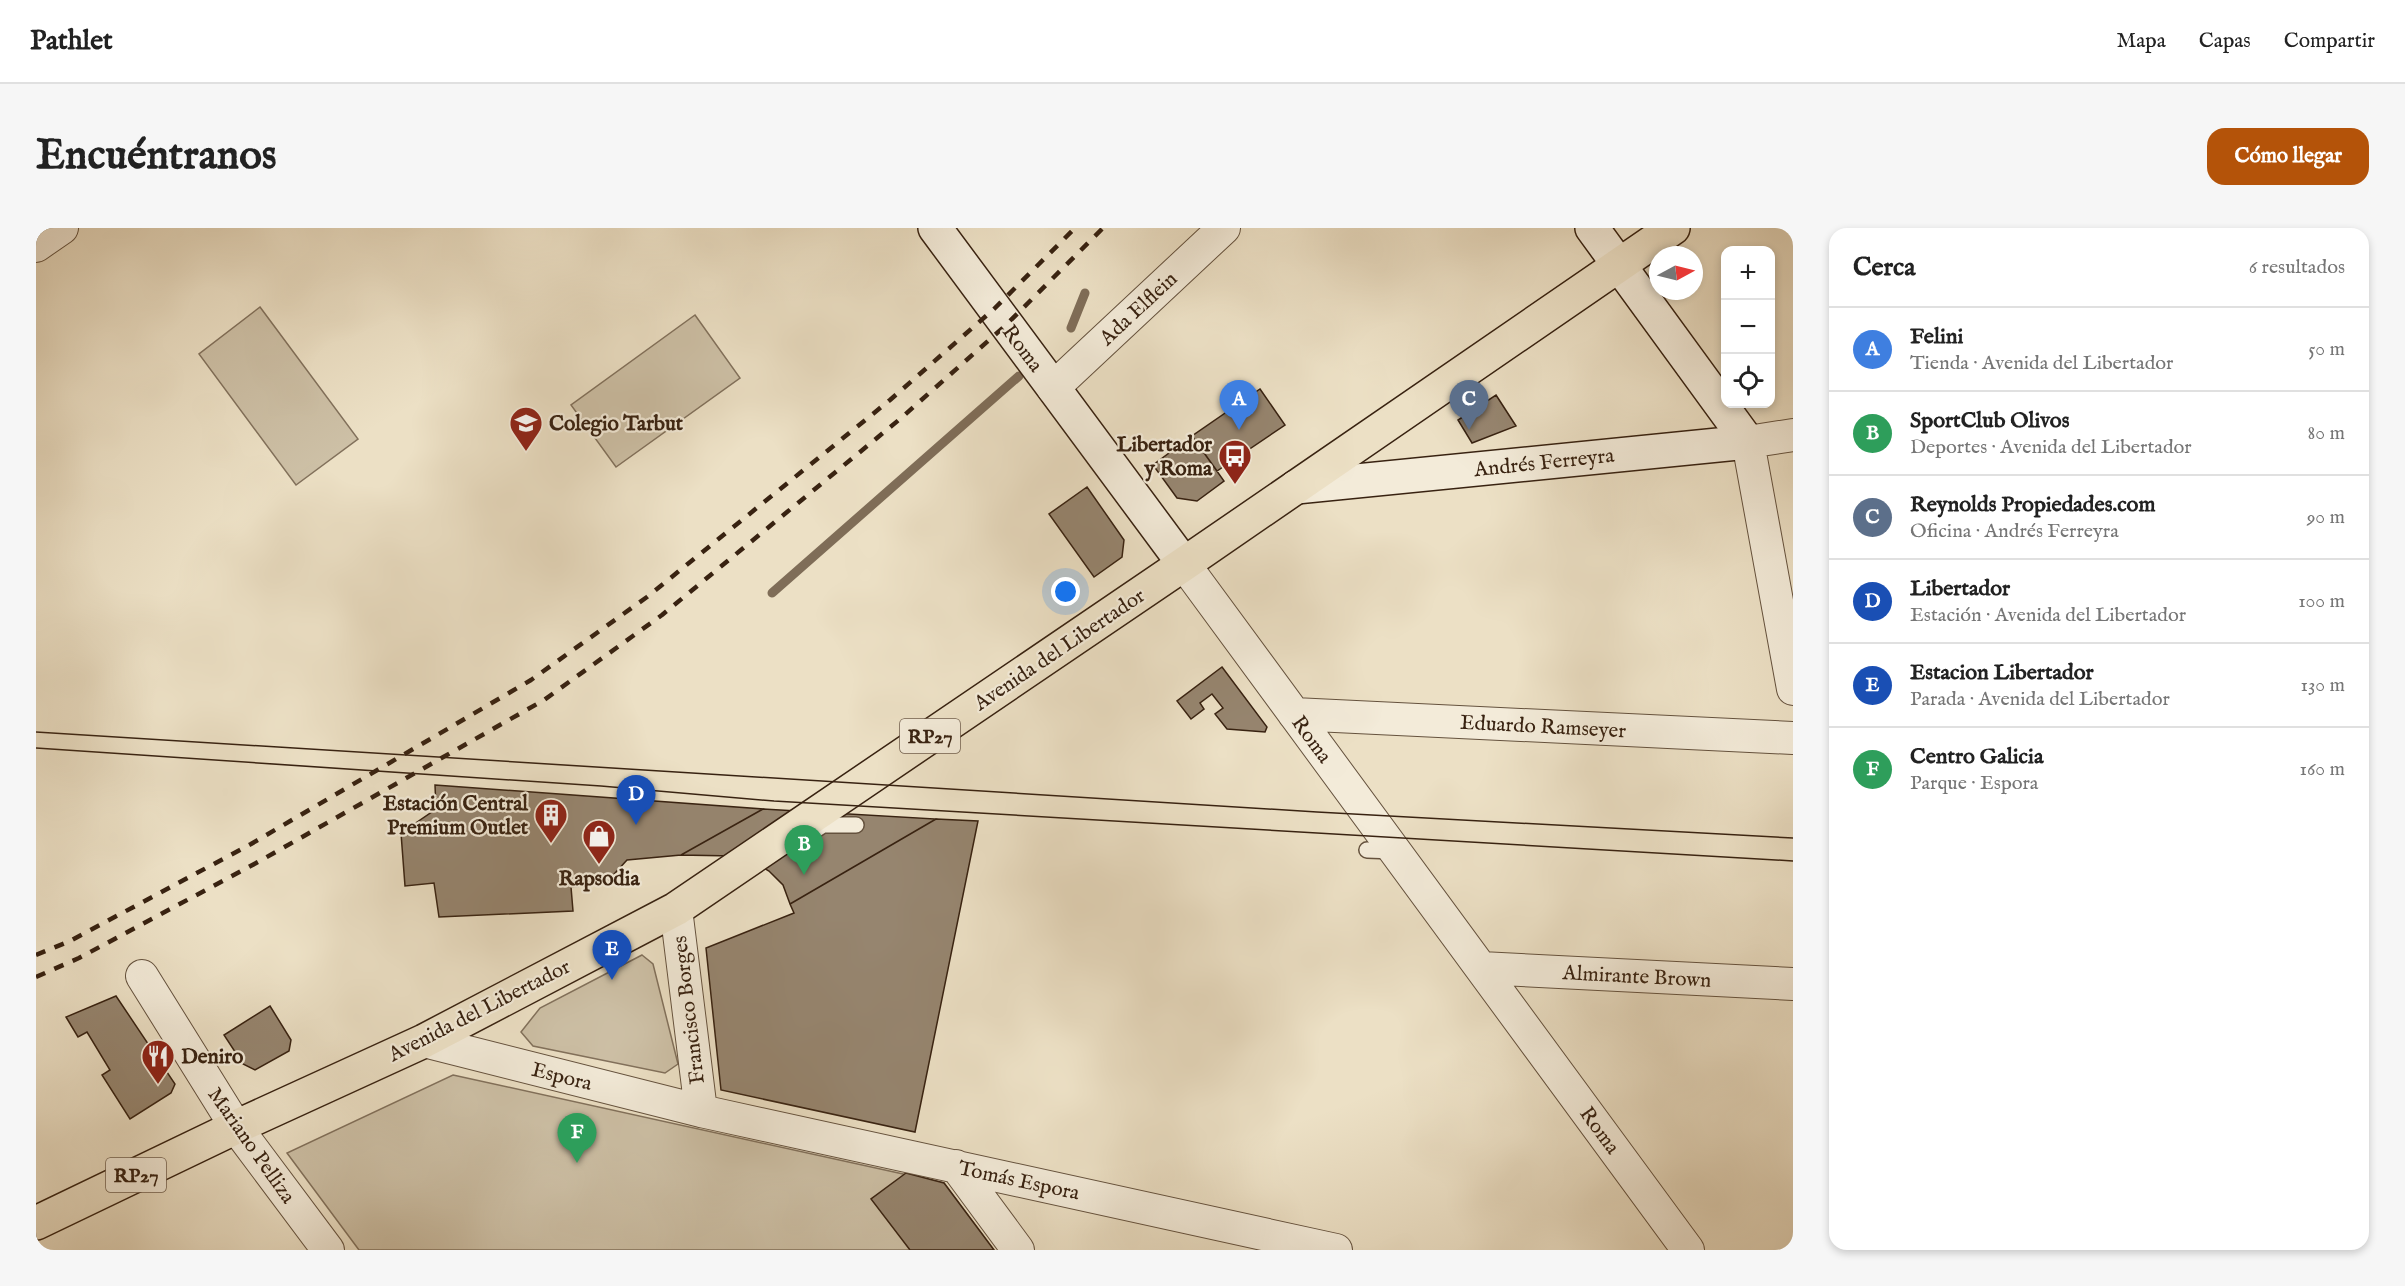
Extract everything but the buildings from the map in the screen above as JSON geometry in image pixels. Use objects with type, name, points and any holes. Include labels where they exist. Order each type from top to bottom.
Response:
[{"type":"main road","name":"Avenida del Libertador","points":[[36,1223],[236,1127],[424,1041],[688,901],[1673,228]]},
{"type":"street","points":[[36,246],[62,228]]},
{"type":"street","name":"Roma","points":[[935,228],[1294,714],[1381,851],[1481,968],[1688,1250]]},
{"type":"street","name":"Ada Elflein","points":[[1053,388],[1224,228]]},
{"type":"street","points":[[1592,228],[1748,442],[1793,689]]},
{"type":"street","name":"Andrés Ferreyra","points":[[1296,487],[1748,442],[1793,435]]},
{"type":"street","name":"Eduardo Ramseyer","points":[[1294,714],[1793,738]]},
{"type":"street","name":"Francisco Borges","points":[[688,901],[700,1111]]},
{"type":"street","name":"Almirante Brown","points":[[1481,968],[1793,984]]},
{"type":"street","name":"Mariano Pelliza","points":[[142,976],[236,1127],[327,1250]]},
{"type":"street","name":"Espora","points":[[424,1041],[700,1111]]},
{"type":"street","name":"Tomás Espora","points":[[700,1111],[1336,1250]]},
{"type":"street","points":[[956,1166],[1018,1250]]},
{"type":"lane","points":[[688,901],[719,892],[823,825],[856,825]]},
{"type":"shaded area","points":[[260,307],[358,439],[296,485],[199,354]]},
{"type":"shaded area","points":[[695,315],[740,378],[616,467],[571,405]]},
{"type":"shaded area","points":[[642,955],[653,964],[678,1064],[665,1073],[533,1046],[521,1032],[540,1008]]},
{"type":"shaded area","points":[[453,1075],[944,1183],[994,1250],[359,1250],[287,1153]]},
{"type":"waterway","points":[[1071,328],[1085,293]]},
{"type":"waterway","points":[[772,593],[1019,376]]},
{"type":"tram line","points":[[36,732],[1317,812],[1793,838]]},
{"type":"tram line","points":[[36,748],[601,786],[774,801],[1793,861]]},
{"type":"railway","points":[[36,955],[70,941],[251,844],[531,680],[647,597],[890,400],[994,309],[1075,228]]},
{"type":"railway","points":[[36,977],[79,958],[258,862],[544,700],[662,615],[900,419],[1006,325],[1103,228]]},
{"type":"place","name":"Felini","points":[[1239,430]]},
{"type":"place","name":"Reynolds Propiedades.com","points":[[1469,430]]},
{"type":"place","name":"Colegio Tarbut","points":[[526,452]]},
{"type":"place","name":"Libertador y Roma","points":[[1235,485]]},
{"type":"place","name":"Libertador","points":[[636,825]]},
{"type":"place","name":"Estación Central Premium Outlet","points":[[551,844]]},
{"type":"place","name":"Rapsodia","points":[[599,865]]},
{"type":"place","name":"SportClub Olivos","points":[[804,875]]},
{"type":"place","name":"Estacion Libertador","points":[[612,980]]},
{"type":"place","name":"Deniro","points":[[158,1085]]},
{"type":"place","name":"Centro Galicia","points":[[577,1163]]}]
